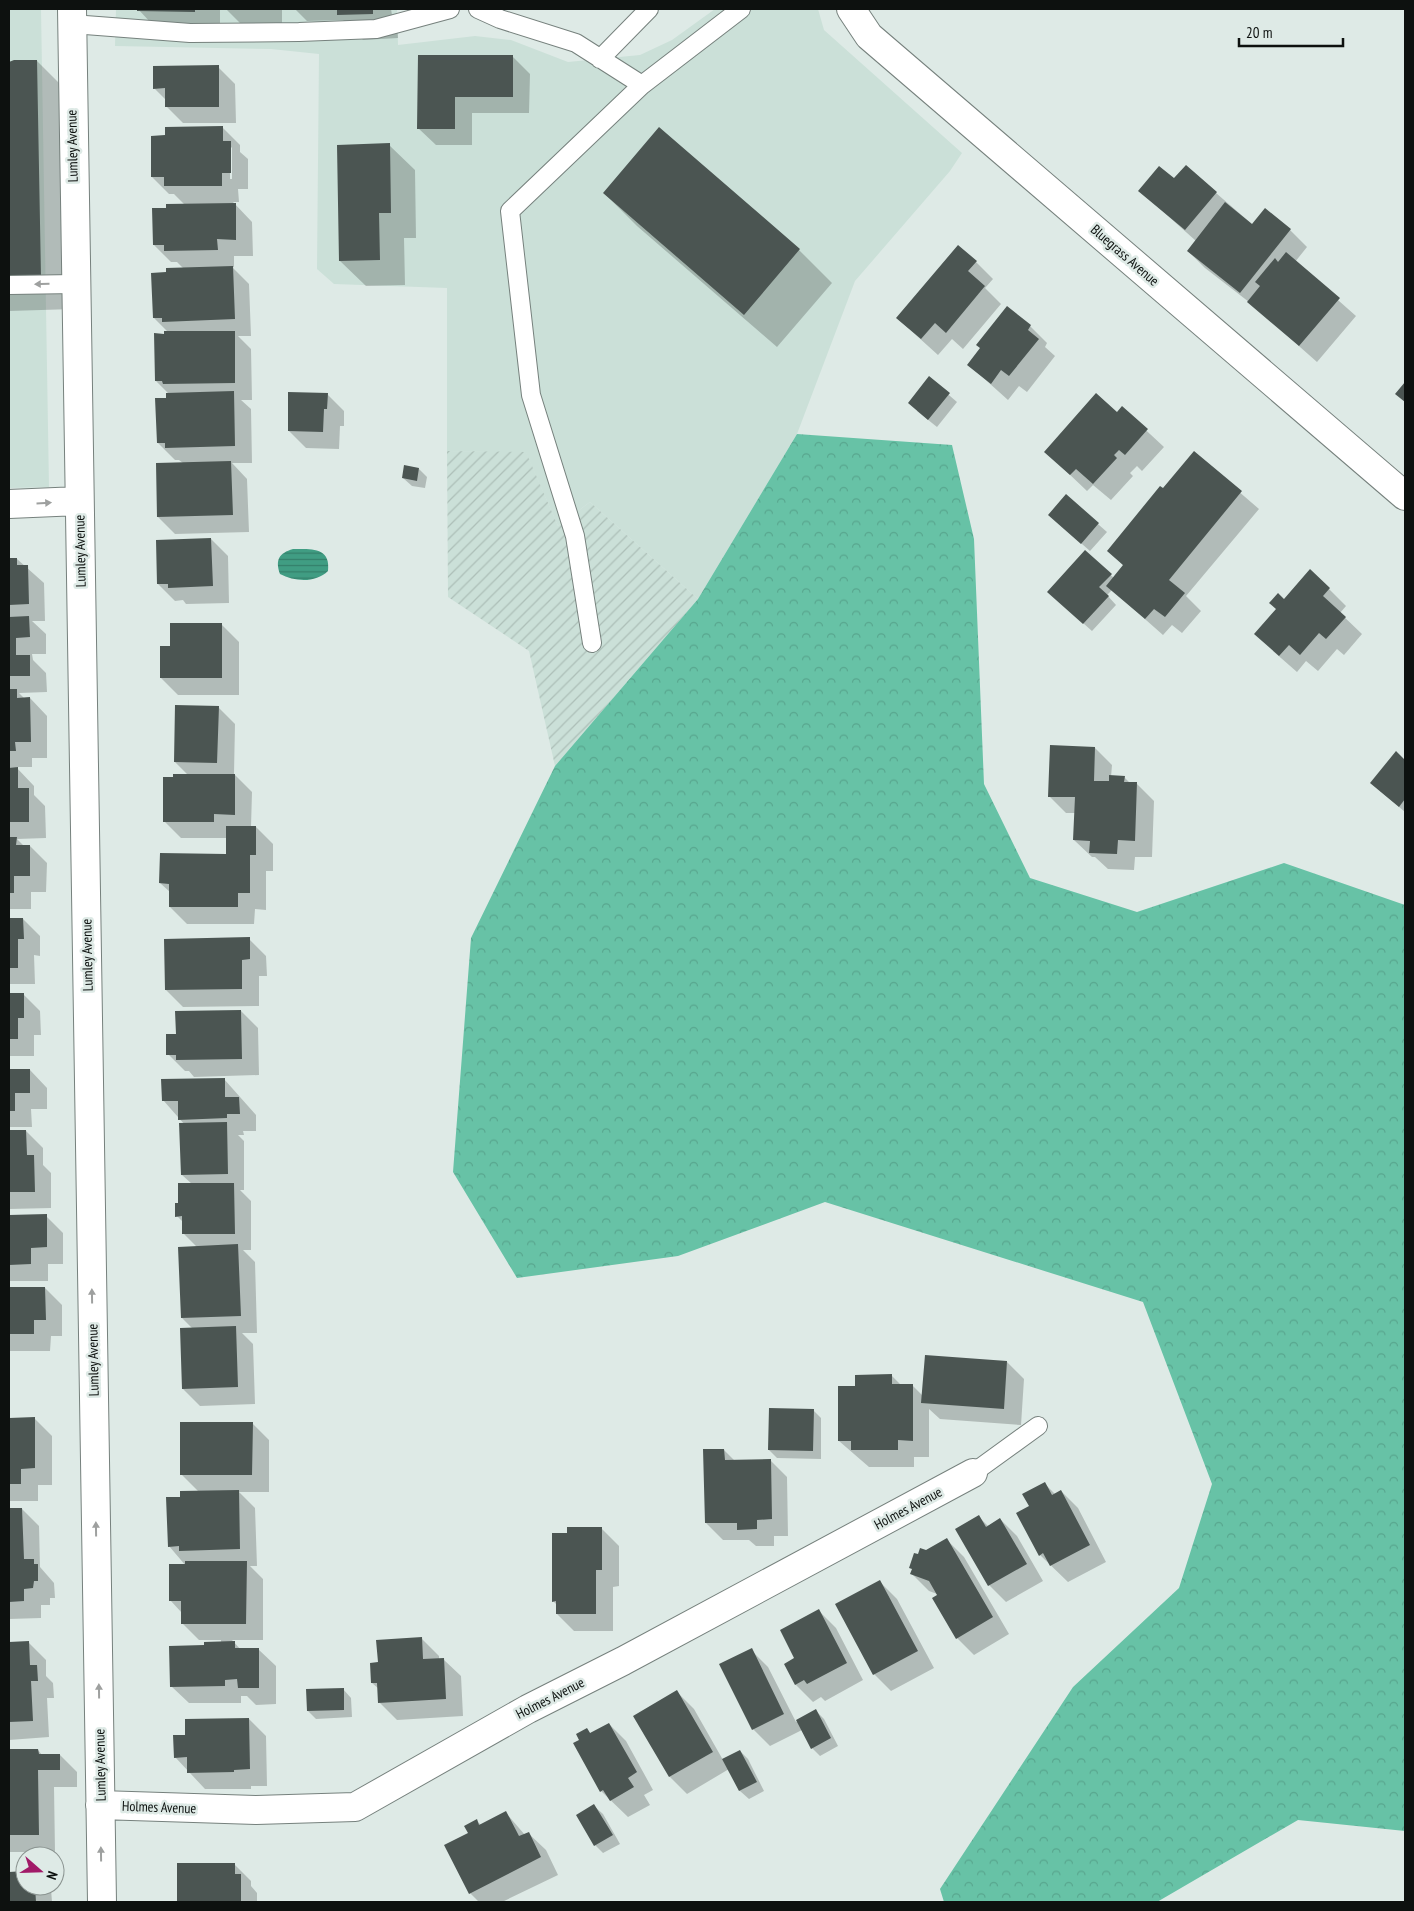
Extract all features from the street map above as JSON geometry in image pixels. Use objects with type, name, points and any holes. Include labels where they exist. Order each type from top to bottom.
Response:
[{"type":"street","name":"Bluegrass Avenue","points":[[851,9],[869,36],[1405,496]]},
{"type":"street","name":"Lumley Avenue","points":[[72,16],[102,1902]]},
{"type":"street","points":[[9,504],[79,501]]},
{"type":"street","name":"Holmes Avenue","points":[[100,1804],[256,1810],[355,1807],[528,1709],[623,1661],[973,1473]]},
{"type":"lane","points":[[72,16],[190,33],[318,32],[376,29],[450,9]]},
{"type":"lane","points":[[478,9],[500,19],[576,43],[642,85]]},
{"type":"lane","points":[[600,59],[649,9]]},
{"type":"lane","points":[[592,643],[575,536],[531,395],[510,211],[642,85],[741,9]]},
{"type":"lane","points":[[9,285],[75,284]]},
{"type":"lane","points":[[973,1473],[1038,1426]]},
{"type":"shaded area","points":[[9,9],[41,9],[49,487],[9,488]]},
{"type":"shaded area","points":[[116,9],[397,9],[398,45],[475,36],[511,40],[568,62],[640,55],[672,40],[715,9],[818,9],[824,30],[962,153],[950,171],[855,281],[797,434],[698,599],[590,502],[558,526],[526,453],[447,451],[447,288],[334,284],[317,269],[319,54],[271,49],[115,46]]},
{"type":"shaded area","points":[[447,451],[526,452],[558,526],[590,502],[698,599],[555,766],[529,651],[448,597]]},
{"type":"shaded area","points":[[293,549],[313,550],[323,553],[328,563],[328,571],[318,578],[305,580],[292,579],[280,574],[279,558],[284,553]]},
{"type":"green space","points":[[797,434],[952,445],[974,539],[984,784],[1030,878],[1137,912],[1284,863],[1405,905],[1405,1831],[1298,1820],[1157,1902],[944,1902],[940,1889],[1073,1687],[1179,1588],[1212,1484],[1143,1302],[825,1202],[678,1256],[517,1278],[453,1172],[471,938],[555,766],[698,599]]},
{"type":"building","points":[[137,9],[195,9],[195,12],[137,11]]},
{"type":"building","points":[[337,9],[373,9],[373,14],[337,15]]},
{"type":"building","points":[[418,55],[513,55],[513,97],[455,97],[455,129],[417,129]]},
{"type":"building","points":[[14,60],[37,60],[41,277],[9,277],[9,62]]},
{"type":"building","points":[[219,65],[219,107],[165,107],[165,88],[153,89],[153,66]]},
{"type":"building","points":[[223,126],[223,141],[231,141],[231,173],[222,173],[222,186],[164,186],[164,177],[151,177],[151,136],[165,135],[165,127]]},
{"type":"building","points":[[659,127],[800,249],[744,315],[603,193]]},
{"type":"building","points":[[390,143],[391,213],[379,213],[380,260],[339,261],[337,145]]},
{"type":"building","points":[[1186,165],[1217,192],[1185,230],[1138,191],[1159,166],[1174,178]]},
{"type":"building","points":[[1225,202],[1252,224],[1265,208],[1291,229],[1240,293],[1187,251]]},
{"type":"building","points":[[236,203],[236,240],[217,239],[218,250],[164,251],[164,245],[153,245],[152,208],[166,208],[166,204]]},
{"type":"building","points":[[958,245],[977,261],[968,271],[985,286],[946,333],[935,323],[921,339],[896,318]]},
{"type":"building","points":[[1286,252],[1340,298],[1299,346],[1247,302],[1260,286],[1255,282],[1275,258],[1278,262]]},
{"type":"building","points":[[233,266],[235,319],[162,322],[162,318],[153,318],[151,273],[166,272],[166,268]]},
{"type":"building","points":[[1007,306],[1031,325],[1028,330],[1039,339],[1009,376],[1001,370],[991,384],[967,365],[980,348],[976,345]]},
{"type":"building","points":[[164,331],[235,331],[235,383],[163,384],[162,381],[155,381],[154,333],[164,334]]},
{"type":"building","points":[[929,376],[950,393],[928,420],[908,403]]},
{"type":"building","points":[[1405,382],[1405,402],[1395,394]]},
{"type":"building","points":[[234,391],[235,446],[165,448],[165,443],[157,443],[155,398],[166,398],[166,393]]},
{"type":"building","points":[[288,392],[328,393],[327,409],[324,409],[323,432],[288,431]]},
{"type":"building","points":[[1096,393],[1117,412],[1122,406],[1148,429],[1125,455],[1119,450],[1114,455],[1117,458],[1093,484],[1076,469],[1070,475],[1044,452]]},
{"type":"building","points":[[1194,451],[1242,491],[1169,580],[1185,593],[1165,617],[1154,609],[1145,619],[1106,586],[1123,565],[1107,551],[1160,486],[1163,488]]},
{"type":"building","points":[[231,461],[233,515],[157,517],[156,463]]},
{"type":"building","points":[[404,465],[419,468],[417,481],[402,478]]},
{"type":"building","points":[[1066,494],[1099,523],[1081,544],[1048,515]]},
{"type":"building","points":[[211,538],[213,586],[168,588],[168,584],[157,584],[156,540]]},
{"type":"building","points":[[1085,550],[1112,574],[1099,587],[1109,596],[1083,624],[1047,592]]},
{"type":"building","points":[[9,558],[17,558],[17,565],[28,565],[29,604],[9,605]]},
{"type":"building","points":[[1310,569],[1330,588],[1323,596],[1346,617],[1326,639],[1319,633],[1300,655],[1289,645],[1279,656],[1254,634],[1276,609],[1269,603],[1278,593],[1284,599]]},
{"type":"building","points":[[29,616],[30,637],[16,638],[16,655],[30,655],[30,676],[9,676],[9,617]]},
{"type":"building","points":[[170,623],[222,623],[222,678],[160,678],[160,646],[170,646]]},
{"type":"building","points":[[9,689],[17,689],[17,698],[30,697],[31,742],[15,742],[16,751],[9,751]]},
{"type":"building","points":[[175,705],[219,706],[217,763],[174,762]]},
{"type":"building","points":[[1050,745],[1095,747],[1094,781],[1109,781],[1109,775],[1125,776],[1124,782],[1137,782],[1135,841],[1118,840],[1117,854],[1089,853],[1090,841],[1073,840],[1075,797],[1048,797]]},
{"type":"building","points":[[1396,751],[1405,760],[1405,799],[1399,807],[1370,783]]},
{"type":"building","points":[[18,767],[18,788],[29,788],[29,822],[9,822],[9,768]]},
{"type":"building","points":[[173,774],[235,774],[235,815],[214,814],[214,822],[163,822],[163,777],[173,777]]},
{"type":"building","points":[[226,826],[256,826],[256,855],[250,855],[250,893],[238,893],[238,907],[169,907],[169,884],[159,883],[160,853],[226,854]]},
{"type":"building","points":[[9,837],[17,837],[16,845],[30,845],[30,876],[14,876],[14,893],[9,893]]},
{"type":"building","points":[[9,918],[23,918],[24,939],[18,939],[18,968],[9,968]]},
{"type":"building","points":[[250,937],[250,959],[242,960],[242,989],[165,990],[164,939]]},
{"type":"building","points":[[9,993],[24,993],[24,1018],[18,1018],[18,1039],[9,1039]]},
{"type":"building","points":[[241,1010],[242,1059],[176,1060],[176,1055],[166,1055],[166,1034],[176,1034],[175,1011]]},
{"type":"building","points":[[9,1069],[30,1069],[30,1093],[15,1093],[15,1111],[9,1111]]},
{"type":"building","points":[[225,1078],[225,1097],[239,1097],[240,1114],[227,1114],[227,1118],[178,1120],[178,1101],[162,1101],[161,1079]]},
{"type":"building","points":[[227,1122],[228,1174],[181,1175],[179,1123]]},
{"type":"building","points":[[9,1130],[26,1130],[27,1155],[34,1155],[35,1192],[9,1192]]},
{"type":"building","points":[[178,1183],[234,1183],[235,1234],[182,1234],[182,1216],[175,1217],[175,1203],[178,1203]]},
{"type":"building","points":[[47,1214],[47,1247],[31,1248],[31,1264],[9,1265],[9,1215]]},
{"type":"building","points":[[238,1244],[241,1316],[181,1318],[178,1247]]},
{"type":"building","points":[[9,1287],[45,1287],[46,1320],[34,1320],[34,1334],[9,1334]]},
{"type":"building","points":[[236,1326],[238,1387],[182,1389],[180,1328]]},
{"type":"building","points":[[925,1355],[1007,1361],[1004,1409],[921,1403]]},
{"type":"building","points":[[892,1374],[892,1384],[913,1384],[913,1441],[898,1440],[898,1450],[851,1450],[851,1441],[838,1441],[838,1386],[855,1386],[855,1375]]},
{"type":"building","points":[[769,1408],[814,1409],[813,1451],[768,1450]]},
{"type":"building","points":[[35,1417],[35,1468],[21,1469],[21,1484],[9,1484],[9,1418]]},
{"type":"building","points":[[180,1422],[253,1422],[252,1475],[180,1475]]},
{"type":"building","points":[[703,1449],[724,1449],[725,1460],[771,1459],[772,1519],[757,1520],[757,1529],[737,1530],[737,1523],[705,1523]]},
{"type":"building","points":[[1045,1482],[1052,1495],[1061,1490],[1090,1545],[1050,1566],[1043,1553],[1039,1556],[1016,1513],[1029,1506],[1022,1494]]},
{"type":"building","points":[[239,1490],[240,1549],[179,1551],[179,1546],[168,1547],[166,1497],[180,1497],[180,1491]]},
{"type":"building","points":[[9,1508],[22,1508],[24,1559],[34,1559],[34,1564],[38,1564],[38,1581],[34,1581],[33,1588],[24,1589],[24,1601],[9,1602]]},
{"type":"building","points":[[979,1515],[986,1527],[1000,1518],[1027,1564],[988,1586],[955,1529]]},
{"type":"building","points":[[567,1527],[602,1527],[602,1570],[596,1570],[596,1614],[556,1614],[556,1601],[552,1602],[552,1533],[567,1533]]},
{"type":"building","points":[[947,1538],[993,1617],[956,1639],[932,1598],[937,1595],[929,1581],[910,1574],[912,1569],[909,1568],[914,1553],[918,1554],[920,1548],[926,1550]]},
{"type":"building","points":[[185,1561],[247,1561],[246,1624],[181,1624],[181,1601],[169,1601],[169,1564],[185,1564]]},
{"type":"building","points":[[880,1580],[918,1651],[873,1675],[835,1604]]},
{"type":"building","points":[[819,1609],[847,1663],[807,1684],[804,1680],[795,1685],[784,1664],[794,1658],[780,1630]]},
{"type":"building","points":[[422,1637],[423,1659],[444,1658],[446,1699],[378,1703],[377,1683],[371,1683],[370,1663],[378,1662],[376,1640]]},
{"type":"building","points":[[29,1641],[30,1665],[37,1665],[38,1681],[31,1681],[33,1721],[9,1722],[9,1642]]},
{"type":"building","points":[[235,1641],[235,1648],[259,1648],[259,1688],[238,1688],[237,1679],[225,1680],[225,1686],[170,1687],[169,1646],[204,1645],[204,1642]]},
{"type":"building","points":[[752,1648],[784,1714],[752,1730],[719,1664]]},
{"type":"building","points":[[344,1688],[344,1710],[307,1711],[306,1689]]},
{"type":"building","points":[[677,1690],[713,1752],[669,1777],[633,1716]]},
{"type":"building","points":[[816,1709],[831,1738],[811,1749],[796,1720]]},
{"type":"building","points":[[249,1718],[250,1769],[234,1770],[234,1772],[187,1773],[187,1757],[174,1758],[173,1735],[185,1735],[185,1719]]},
{"type":"building","points":[[609,1723],[637,1772],[628,1778],[634,1787],[610,1801],[603,1790],[600,1792],[573,1743],[579,1740],[576,1734],[587,1728],[590,1733]]},
{"type":"building","points":[[9,1749],[38,1749],[39,1754],[60,1754],[60,1770],[38,1770],[39,1835],[9,1835]]},
{"type":"building","points":[[740,1750],[757,1782],[739,1791],[722,1759]]},
{"type":"building","points":[[594,1804],[613,1835],[594,1846],[576,1815]]},
{"type":"building","points":[[506,1811],[519,1836],[529,1832],[541,1857],[469,1894],[444,1845],[468,1833],[464,1826],[477,1819],[479,1825]]},
{"type":"building","points":[[177,1863],[235,1863],[235,1874],[241,1874],[241,1902],[177,1902]]},
{"type":"building","points":[[9,1872],[15,1872],[15,1896],[36,1896],[36,1902],[9,1902]]}]
